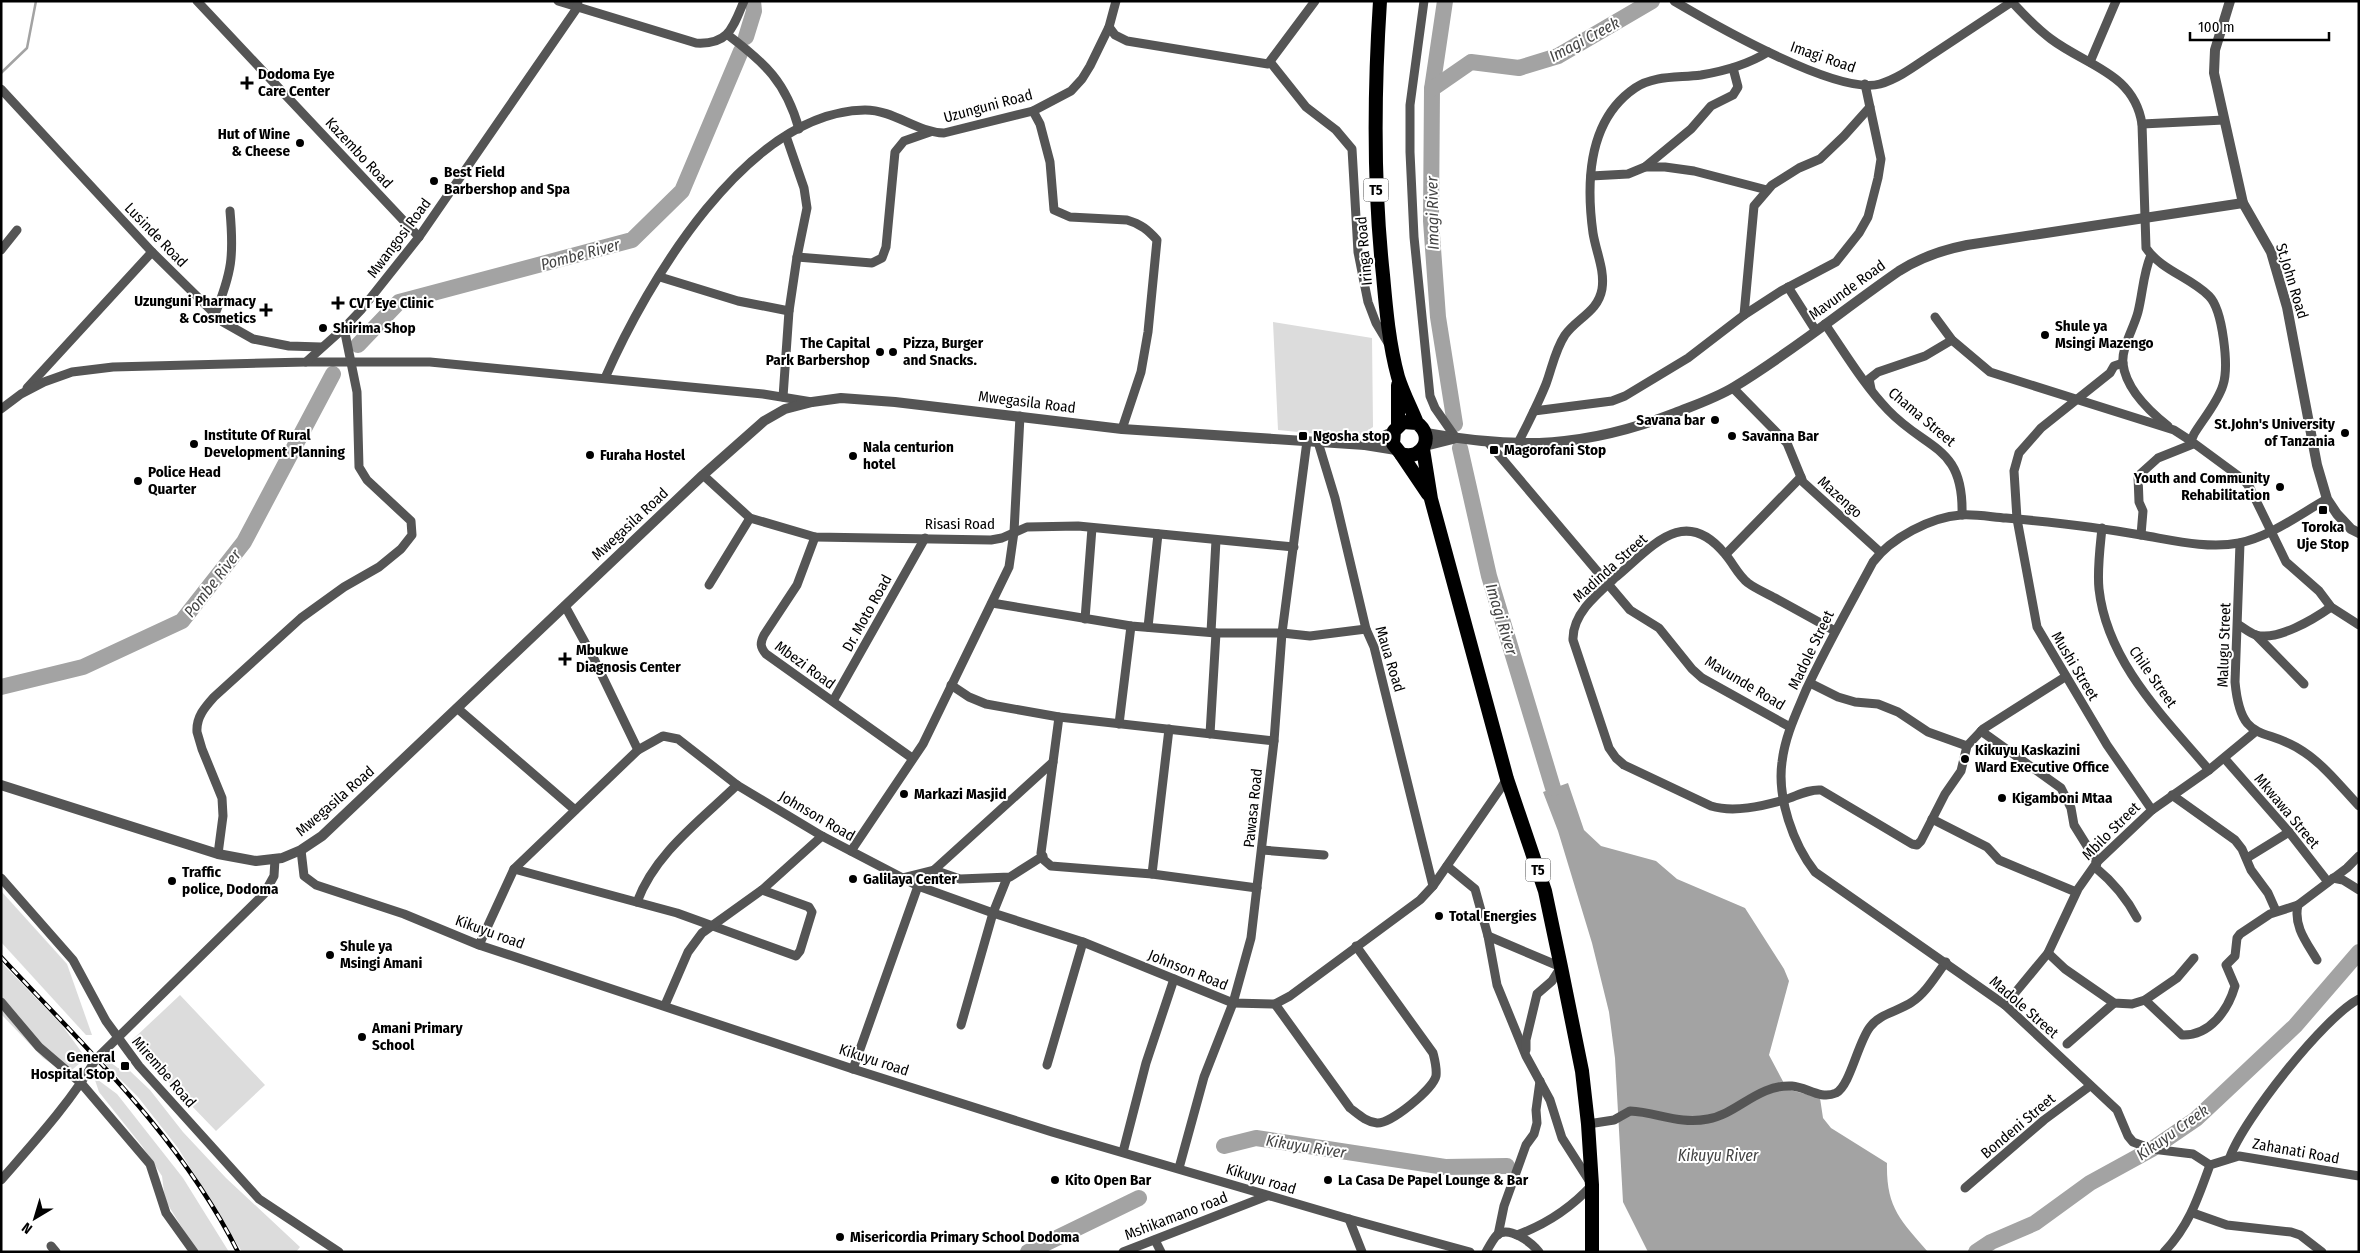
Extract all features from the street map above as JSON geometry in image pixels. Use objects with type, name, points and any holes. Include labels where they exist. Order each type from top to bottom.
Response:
[{"type":"highway","name":"Iringa Road","points":[[1380,1],[1375,75],[1374,148],[1379,238],[1388,320],[1398,377]]},
{"type":"highway","name":"T5","points":[[1398,377],[1396,428],[1393,444],[1431,499]]},
{"type":"highway","name":"T5","points":[[1398,377],[1423,438],[1431,499],[1508,779],[1545,891],[1562,967],[1582,1071],[1588,1124],[1592,1185],[1592,1252]]},
{"type":"highway","points":[[1396,428],[1410,421],[1423,438],[1413,456],[1399,452]]},
{"type":"street","name":"Kazembo Road","points":[[197,1],[419,237]]},
{"type":"street","points":[[558,1],[577,5],[696,43],[709,44],[728,35],[744,1]]},
{"type":"street","name":"Uzunguni Road","points":[[605,378],[624,334],[660,277],[713,201],[745,166],[786,136],[830,116],[864,110],[893,116],[930,132],[958,130],[1032,111],[1071,91],[1082,79],[1109,27],[1116,1]]},
{"type":"street","points":[[1109,27],[1115,35],[1127,41],[1260,65],[1271,63],[1315,1]]},
{"type":"street","points":[[1424,1],[1410,105],[1414,238],[1430,396],[1435,408],[1456,438]]},
{"type":"street","name":"Imagi Road","points":[[1674,1],[1768,52],[1830,77],[1878,85],[1906,72],[2013,1]]},
{"type":"street","points":[[2013,1],[2033,24],[2052,40],[2110,74],[2130,93],[2140,109],[2146,248],[2151,255],[2210,296],[2219,311],[2225,376],[2219,394],[2194,434],[2192,443]]},
{"type":"street","points":[[2090,62],[2116,1]]},
{"type":"street","name":"St.John Road","points":[[2227,2],[2215,50],[2214,65],[2224,120],[2243,203],[2271,252],[2287,307],[2317,465],[2327,499],[2337,514],[2351,529],[2359,533]]},
{"type":"street","name":"Mwangosi Road","points":[[306,362],[344,328],[419,237],[577,5]]},
{"type":"street","points":[[728,35],[761,61],[775,77],[795,114],[799,129]]},
{"type":"street","points":[[1518,442],[1534,411],[1560,344],[1566,334],[1594,308],[1600,298],[1603,277],[1593,233],[1592,151],[1598,137],[1619,102],[1646,80],[1700,75],[1743,66],[1768,52]]},
{"type":"street","points":[[1271,63],[1306,107],[1336,130],[1352,149],[1358,252],[1366,294],[1376,323],[1394,352]]},
{"type":"street","points":[[1591,176],[1628,174],[1645,167],[1691,129],[1711,106],[1733,94],[1738,87],[1733,68]]},
{"type":"street","points":[[1534,411],[1612,401],[1626,396],[1688,358],[1744,315],[1788,287],[1836,262],[1859,233],[1868,217],[1874,198],[1881,159],[1865,84]]},
{"type":"street","name":"Lusinde Road","points":[[1,89],[152,252],[215,314],[240,334],[253,339],[289,346],[321,347]]},
{"type":"street","points":[[1744,315],[1751,214],[1754,206],[1767,190],[1799,168],[1820,159],[1870,107]]},
{"type":"street","points":[[1032,111],[1040,124],[1050,162],[1054,210],[1070,217],[1128,220],[1147,228],[1157,240],[1148,332],[1141,372],[1122,429]]},
{"type":"street","points":[[2142,124],[2224,120]]},
{"type":"street","points":[[797,257],[872,263],[882,258],[886,247],[895,152],[904,141],[930,132]]},
{"type":"street","points":[[784,397],[789,311],[807,208],[806,199],[786,136]]},
{"type":"street","points":[[1645,167],[1694,171],[1767,190]]},
{"type":"street","name":"Mavunde Road","points":[[1423,438],[1554,443],[1622,432],[1700,403],[1733,388],[1899,271],[1914,261],[1938,251],[2243,203]]},
{"type":"street","points":[[215,314],[225,290],[233,252],[230,212]]},
{"type":"street","points":[[1,250],[17,230]]},
{"type":"street","points":[[21,394],[152,252]]},
{"type":"street","points":[[2151,255],[2144,271],[2143,293],[2123,363],[2131,385],[2151,413],[2244,480],[2250,488],[2269,531],[2286,562],[2319,591],[2331,607],[2359,625]]},
{"type":"street","points":[[660,277],[738,301],[789,311]]},
{"type":"street","points":[[1788,287],[1816,331]]},
{"type":"street","points":[[1934,318],[1952,340],[1990,372],[2174,430]]},
{"type":"street","name":"Chama Street","points":[[1825,324],[1871,390],[1889,411],[1948,458],[1956,469],[1963,493],[1962,515]]},
{"type":"street","points":[[218,854],[224,808],[197,732],[197,725],[203,711],[214,697],[302,618],[344,587],[378,567],[401,549],[412,535],[410,521],[367,480],[359,467],[357,392],[344,328]]},
{"type":"street","points":[[1871,390],[1870,379],[1878,372],[1925,356],[1952,340]]},
{"type":"street","points":[[1,409],[21,394],[44,382],[72,372],[112,367],[306,362],[430,362],[605,378],[784,397],[812,402]]},
{"type":"street","name":"Mushi Street","points":[[2123,363],[2114,366],[2110,373],[2041,428],[2019,453],[2014,471],[2017,519],[2037,627],[2107,745],[2152,810]]},
{"type":"street","name":"Mazengo","points":[[1733,388],[1787,443],[1801,476],[1809,489],[1880,552]]},
{"type":"street","name":"Mwegasila Road","points":[[1,785],[218,854],[256,861],[275,859],[301,850],[322,836],[703,475],[764,420],[785,409],[812,402],[842,398],[1020,416],[1122,429],[1365,445],[1399,452]]},
{"type":"street","points":[[851,851],[923,744],[1011,560],[1020,416]]},
{"type":"street","points":[[1365,445],[1396,428]]},
{"type":"street","name":"Pawasa Road","points":[[1180,1168],[1204,1077],[1232,1003],[1250,938],[1258,888],[1274,741],[1282,633],[1307,441]]},
{"type":"street","name":"Mavunde Road","points":[[1487,441],[1630,610],[1659,628],[1692,669],[1702,678],[1790,727]]},
{"type":"street","name":"Maua Road","points":[[1318,442],[1366,629],[1374,647],[1434,886]]},
{"type":"street","points":[[2141,534],[2143,511],[2139,502],[2138,476],[2158,458],[2192,443]]},
{"type":"street","name":"Risasi Road","points":[[703,475],[750,518],[815,537],[991,540],[1002,538],[1014,532],[1041,526],[1092,528],[1294,547]]},
{"type":"street","points":[[1726,554],[1801,476]]},
{"type":"street","name":"Madole Street","points":[[2210,1165],[2193,1154],[2152,1149],[2133,1142],[2128,1136],[2116,1110],[2005,1005],[1815,872],[1806,861],[1799,847],[1783,800],[1782,763],[1790,727],[1810,683],[1835,631],[1880,552],[1903,537],[1927,525],[1962,515],[2102,528],[2197,543],[2240,543],[2269,531],[2327,499]]},
{"type":"street","points":[[709,585],[750,518]]},
{"type":"street","points":[[1085,619],[1092,528]]},
{"type":"street","name":"Chile Street","points":[[2102,528],[2098,587],[2103,614],[2113,642],[2143,691],[2209,770]]},
{"type":"street","name":"Madinda Street","points":[[1835,631],[1748,583],[1738,573],[1726,554],[1702,532],[1678,531],[1661,540],[1609,583],[1579,614],[1574,623],[1573,640],[1609,748],[1616,758],[1641,773],[1711,806],[1724,810],[1783,800],[1814,789],[1821,790],[1912,844],[1917,845],[1932,819]]},
{"type":"street","points":[[1148,627],[1158,534]]},
{"type":"street","name":"Mbezi Road","points":[[815,537],[797,584],[760,642],[766,654],[912,758]]},
{"type":"street","name":"Dr. Moto Road","points":[[833,701],[925,538]]},
{"type":"street","points":[[1210,734],[1216,540]]},
{"type":"street","name":"Malugu Street","points":[[2240,543],[2239,625],[2235,682],[2237,701],[2243,716],[2255,732]]},
{"type":"street","points":[[992,603],[1131,626],[1213,632],[1282,633],[1310,636],[1366,629]]},
{"type":"street","points":[[566,606],[638,750]]},
{"type":"street","points":[[2256,635],[2271,635],[2292,629],[2331,607]]},
{"type":"street","points":[[2239,625],[2256,635],[2304,684]]},
{"type":"street","points":[[1119,724],[1131,626]]},
{"type":"street","points":[[2065,677],[1981,731],[1967,746],[1961,771],[1945,794],[1932,819],[1987,847],[1999,860],[2076,892]]},
{"type":"street","points":[[1810,683],[1838,697],[1855,702],[1878,704],[1898,712],[1928,732],[1967,746]]},
{"type":"street","points":[[951,685],[969,697],[986,704],[1059,717],[1274,741]]},
{"type":"street","points":[[458,708],[575,810]]},
{"type":"street","points":[[1059,717],[1041,853],[1051,866],[1152,874],[1258,888]]},
{"type":"street","points":[[1152,874],[1170,729]]},
{"type":"street","points":[[1981,731],[2061,788],[2071,808],[2074,824],[2097,862],[2096,868],[2110,880],[2130,905],[2137,918]]},
{"type":"street","points":[[2255,732],[2303,750],[2359,806]]},
{"type":"street","name":"Mbilo Street","points":[[2005,1005],[2048,953],[2076,892],[2097,862],[2152,810],[2209,770],[2255,732]]},
{"type":"street","name":"Johnson Road","points":[[479,944],[514,869],[638,750],[663,736],[678,739],[737,785],[822,836],[918,886],[1083,942],[1232,1003]]},
{"type":"street","name":"Mkwawa Street","points":[[2224,758],[2330,880]]},
{"type":"street","points":[[902,878],[934,870],[1053,762]]},
{"type":"street","points":[[1232,1003],[1276,1004],[1306,985],[1356,946],[1414,906],[1434,886],[1508,779]]},
{"type":"street","points":[[637,902],[650,872],[671,848],[737,785]]},
{"type":"street","points":[[2172,795],[2225,832],[2242,849],[2251,870],[2268,892],[2276,911]]},
{"type":"street","points":[[2247,858],[2288,832]]},
{"type":"street","points":[[665,1005],[688,952],[702,933],[762,890],[822,836]]},
{"type":"street","name":"Kikuyu road","points":[[301,850],[304,876],[316,885],[404,914],[479,944],[853,1069],[1268,1196],[1470,1252]]},
{"type":"street","points":[[1262,850],[1324,855]]},
{"type":"street","points":[[934,870],[960,879],[1007,878],[1043,856]]},
{"type":"street","points":[[2144,1000],[2182,1035],[2195,1036],[2216,1020],[2231,999],[2235,986],[2226,965],[2235,956],[2237,938],[2240,934],[2276,911],[2298,905],[2359,856]]},
{"type":"street","points":[[1,1180],[81,1083],[96,1059],[264,894],[274,876],[275,859]]},
{"type":"street","points":[[1447,866],[1475,889],[1488,936],[1497,985],[1526,1056],[1550,1100],[1562,1138],[1592,1185],[1553,1220],[1517,1235]]},
{"type":"street","points":[[514,869],[637,902],[714,926],[796,956],[800,951],[812,912],[809,907],[762,890]]},
{"type":"street","name":"Mirembe Road","points":[[1,878],[73,960],[118,1039],[139,1066],[259,1199],[339,1252]]},
{"type":"street","points":[[961,1025],[993,913],[1007,878]]},
{"type":"street","points":[[2330,880],[2343,880],[2359,890]]},
{"type":"street","points":[[853,1069],[918,886]]},
{"type":"street","points":[[2298,905],[2296,916],[2298,927],[2317,960]]},
{"type":"street","points":[[1488,936],[1562,967],[1552,981],[1537,994],[1526,1040],[1526,1056]]},
{"type":"street","points":[[1047,1064],[1083,942]]},
{"type":"street","points":[[1276,1004],[1350,1108],[1366,1119],[1377,1123],[1388,1122],[1428,1090],[1436,1078],[1436,1066],[1432,1053],[1356,946]]},
{"type":"street","points":[[2048,953],[2065,969],[2114,1003],[2132,1004],[2144,1000],[2177,978],[2194,958]]},
{"type":"street","points":[[1588,1124],[1614,1120],[1630,1111],[1678,1120],[1709,1119],[1726,1113],[1753,1096],[1792,1086],[1817,1094],[1828,1095],[1837,1092],[1844,1086],[1854,1059],[1872,1024],[1922,994],[1946,962]]},
{"type":"street","points":[[1123,1152],[1146,1063],[1174,979]]},
{"type":"street","points":[[2230,1157],[2236,1141],[2254,1114],[2308,1047],[2337,1014],[2359,999]]},
{"type":"street","points":[[1,1002],[39,1047],[81,1083],[150,1164],[166,1213],[194,1252]]},
{"type":"street","points":[[2051,1049],[2067,1044],[2114,1003]]},
{"type":"street","points":[[2063,1061],[2067,1044]]},
{"type":"street","points":[[1486,1252],[1498,1235],[1504,1206],[1526,1145],[1534,1134],[1537,1123],[1536,1110],[1540,1081]]},
{"type":"street","name":"Bondeni Street","points":[[1965,1188],[2044,1120],[2090,1086]]},
{"type":"street","name":"Zahanati Road","points":[[2210,1165],[2230,1157],[2256,1157],[2359,1176]]},
{"type":"street","points":[[2164,1252],[2185,1227],[2193,1213],[2210,1165]]},
{"type":"street","name":"Mshikamano road","points":[[1123,1252],[1268,1196]]},
{"type":"street","points":[[2193,1213],[2228,1226],[2291,1232],[2300,1235],[2322,1252]]},
{"type":"street","points":[[1349,1219],[1361,1251]]},
{"type":"street","points":[[1498,1235],[1503,1232],[1517,1235],[1535,1246],[1539,1252]]},
{"type":"street","points":[[1155,1240],[1161,1252]]},
{"type":"shaded area","points":[[1273,322],[1372,338],[1373,427],[1356,438],[1326,438],[1318,434],[1278,430]]},
{"type":"shaded area","points":[[1,891],[67,964],[92,1035],[86,1035],[1,942]]},
{"type":"shaded area","points":[[1,962],[61,1024],[86,1058],[67,1074],[43,1058],[1,1014]]},
{"type":"shaded area","points":[[180,995],[265,1085],[216,1131],[130,1042]]},
{"type":"shaded area","points":[[106,1059],[118,1068],[130,1071],[150,1090],[183,1132],[226,1178],[300,1247],[296,1252],[242,1252],[178,1148],[138,1097],[103,1062]]},
{"type":"shaded area","points":[[94,1077],[117,1094],[183,1178],[229,1252],[197,1252],[165,1200],[162,1176],[142,1146],[99,1092]]},
{"type":"water","name":"Kikuyu River","points":[[1568,783],[1584,830],[1601,846],[1656,861],[1677,879],[1745,908],[1784,969],[1789,981],[1769,1055],[1787,1089],[1820,1098],[1823,1118],[1831,1128],[1887,1163],[1887,1178],[1892,1202],[1902,1221],[1928,1252],[1648,1252],[1623,1202],[1615,1058],[1609,1012],[1592,943],[1558,831],[1543,792]]},
{"type":"waterway","points":[[1,73],[27,48],[36,1]]},
{"type":"waterway","name":"Pombe River","points":[[746,37],[754,11],[753,1]]},
{"type":"waterway","name":"Imagi River","points":[[1445,1],[1432,89],[1431,221],[1438,317],[1455,424]]},
{"type":"waterway","name":"Imagi Creek","points":[[1432,89],[1471,62],[1519,68],[1558,56],[1652,1]]},
{"type":"waterway","name":"Pombe River","points":[[358,345],[399,302],[632,240],[682,191],[741,51]]},
{"type":"waterway","name":"Pombe River","points":[[1,687],[83,667],[182,621],[244,542],[333,374]]},
{"type":"waterway","name":"Imagi River","points":[[1460,448],[1489,576],[1553,788]]},
{"type":"waterway","name":"Kikuyu Creek","points":[[1976,1252],[1991,1242],[2035,1223],[2090,1183],[2152,1149],[2196,1119],[2295,1026],[2359,952]]},
{"type":"waterway","name":"Kikuyu River","points":[[1224,1146],[1256,1138],[1445,1167],[1507,1166]]},
{"type":"waterway","name":"Kikuyu River","points":[[1028,1252],[1139,1198]]},
{"type":"railway","points":[[1,957],[99,1061],[161,1133],[215,1210],[238,1252]]},
{"type":"place","name":"Dodoma Eye Care Center","points":[[247,83]]},
{"type":"place","name":"Hut of Wine & Cheese","points":[[300,143]]},
{"type":"place","name":"Best Field Barbershop and Spa","points":[[434,181]]},
{"type":"place","name":"CVT Eye Clinic","points":[[338,303]]},
{"type":"place","name":"Uzunguni Pharmacy & Cosmetics","points":[[266,310]]},
{"type":"place","name":"Shirima Shop","points":[[323,328]]},
{"type":"place","name":"Shule ya Msingi Mazengo","points":[[2045,335]]},
{"type":"place","name":"The Capital Park Barbershop","points":[[880,352]]},
{"type":"place","name":"Pizza, Burger and Snacks.","points":[[893,352]]},
{"type":"place","name":"Savana bar","points":[[1715,420]]},
{"type":"place","name":"St.John's University of Tanzania","points":[[2345,433]]},
{"type":"place","name":"Ngosha stop","points":[[1303,436]]},
{"type":"place","name":"Savanna Bar","points":[[1732,436]]},
{"type":"place","name":"Institute Of Rural Development Planning","points":[[194,444]]},
{"type":"place","name":"Magorofani Stop","points":[[1494,450]]},
{"type":"place","name":"Furaha Hostel","points":[[590,455]]},
{"type":"place","name":"Nala centurion hotel","points":[[853,456]]},
{"type":"place","name":"Police Head Quarter","points":[[138,481]]},
{"type":"place","name":"Youth and Community Rehabilitation","points":[[2280,487]]},
{"type":"place","name":"Toroka Uje Stop","points":[[2323,510]]},
{"type":"place","name":"Mbukwe Diagnosis Center","points":[[565,659]]},
{"type":"place","name":"Kikuyu Kaskazini Ward Executive Office","points":[[1965,759]]},
{"type":"place","name":"Markazi Masjid","points":[[904,794]]},
{"type":"place","name":"Kigamboni Mtaa","points":[[2002,798]]},
{"type":"place","name":"Galilaya Center","points":[[853,879]]},
{"type":"place","name":"Traffic police, Dodoma","points":[[172,881]]},
{"type":"place","name":"Total Energies","points":[[1439,916]]},
{"type":"place","name":"Shule ya Msingi Amani","points":[[330,955]]},
{"type":"place","name":"Amani Primary School","points":[[362,1037]]},
{"type":"place","name":"General Hospital Stop","points":[[125,1066]]},
{"type":"place","name":"Kito Open Bar","points":[[1055,1180]]},
{"type":"place","name":"La Casa De Papel Lounge & Bar","points":[[1328,1180]]},
{"type":"place","name":"Misericordia Primary School Dodoma","points":[[840,1237]]}]
